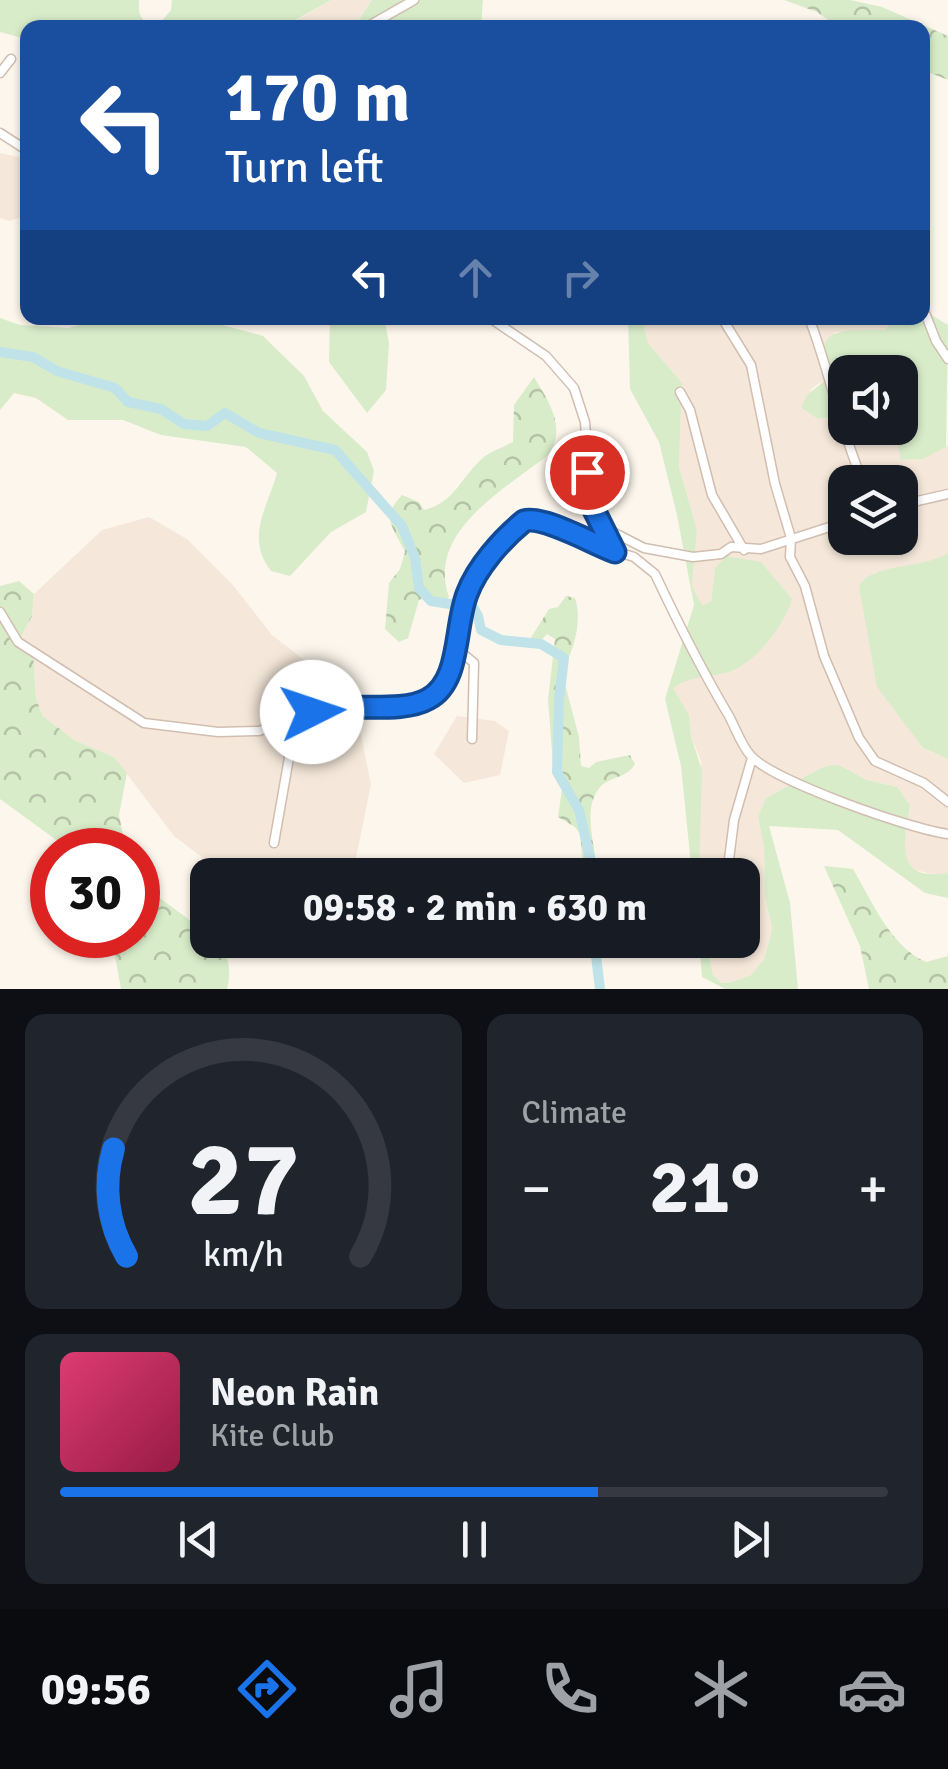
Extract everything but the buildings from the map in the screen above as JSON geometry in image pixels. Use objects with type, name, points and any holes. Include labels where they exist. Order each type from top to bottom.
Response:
[{"type":"street","points":[[379,20],[414,0]]},
{"type":"street","points":[[0,74],[11,59]]},
{"type":"street","points":[[500,325],[546,356],[574,388],[585,422],[590,502],[615,552]]},
{"type":"street","points":[[726,325],[751,365],[775,484],[791,538],[790,558],[811,602],[824,656],[867,755],[924,783],[948,802]]},
{"type":"street","points":[[811,325],[857,465]]},
{"type":"street","points":[[930,325],[948,359]]},
{"type":"street","points":[[680,392],[690,410],[712,495],[744,550]]},
{"type":"street","points":[[918,501],[948,494]]},
{"type":"street","points":[[0,612],[18,642],[144,722],[243,733],[321,709],[410,704],[429,699],[448,678],[456,627],[473,580],[524,521],[535,518],[574,537],[634,557],[655,574],[694,659],[752,758],[856,807],[926,832],[948,834]]},
{"type":"street","points":[[603,527],[644,548],[675,556],[721,554],[731,547],[761,550],[828,527]]},
{"type":"street","points":[[455,647],[474,663],[472,739]]},
{"type":"street","points":[[274,843],[296,718]]},
{"type":"street","points":[[729,858],[734,820],[752,758]]},
{"type":"shaded area","points":[[331,0],[372,0],[358,20],[297,20]]},
{"type":"shaded area","points":[[0,153],[20,157],[20,218],[9,221],[0,218]]},
{"type":"shaded area","points":[[644,325],[889,325],[884,330],[835,332],[824,348],[828,373],[810,390],[818,419],[828,417],[828,445],[898,445],[902,460],[923,459],[948,445],[948,553],[935,562],[873,573],[922,748],[948,759],[948,873],[936,875],[907,864],[903,854],[910,805],[897,787],[867,780],[841,766],[821,768],[766,798],[758,817],[764,847],[765,897],[772,928],[764,959],[751,975],[732,982],[721,983],[713,976],[709,958],[760,958],[760,858],[699,858],[701,761],[691,736],[689,715],[672,688],[689,678],[731,671],[715,568],[711,603],[697,602],[692,587],[697,530],[679,467],[682,383],[648,343]]},
{"type":"shaded area","points":[[149,517],[187,539],[232,584],[272,635],[335,684],[360,730],[371,785],[356,858],[203,858],[174,836],[114,757],[74,740],[43,716],[36,699],[33,651],[18,642],[32,616],[34,594],[102,530]]},
{"type":"shaded area","points":[[457,716],[495,721],[509,731],[500,775],[464,783],[434,754]]},
{"type":"green space","points":[[0,0],[139,0],[144,20],[20,20],[20,37],[0,32]]},
{"type":"green space","points":[[172,0],[331,0],[295,20],[163,20],[171,10]]},
{"type":"green space","points":[[372,0],[483,0],[482,20],[358,20]]},
{"type":"green space","points":[[784,0],[850,0],[882,7],[912,20],[828,20]]},
{"type":"green space","points":[[930,28],[948,36],[948,80],[930,73]]},
{"type":"green space","points":[[930,314],[948,325],[946,447],[923,459],[901,460],[898,445],[918,445],[918,355],[828,355],[828,362],[825,344],[829,337],[845,331],[930,325]]},
{"type":"green space","points":[[0,318],[20,325],[68,328],[222,325],[263,336],[304,376],[323,411],[367,452],[374,471],[366,512],[331,532],[290,576],[271,571],[263,559],[259,535],[277,473],[246,447],[161,435],[123,420],[68,420],[36,398],[14,393],[0,410]]},
{"type":"green space","points":[[330,325],[385,325],[389,343],[386,390],[367,413],[329,362]]},
{"type":"green space","points":[[628,325],[644,325],[648,343],[682,383],[679,467],[697,530],[692,587],[702,605],[711,602],[715,568],[726,556],[761,562],[792,599],[775,633],[746,662],[725,673],[692,679],[673,688],[689,715],[702,771],[699,858],[690,858],[681,766],[665,699],[694,605],[659,442],[630,389]]},
{"type":"green space","points":[[828,375],[828,417],[818,419],[802,408],[806,397]]},
{"type":"green space","points":[[534,377],[554,416],[553,446],[547,456],[491,499],[458,533],[448,553],[445,574],[449,597],[444,605],[428,596],[419,600],[408,638],[399,642],[385,629],[389,583],[400,569],[405,552],[391,522],[395,503],[402,495],[419,502],[424,510],[435,506],[451,495],[484,457],[513,442],[514,405]]},
{"type":"green space","points":[[948,553],[948,759],[923,748],[877,687],[859,587],[874,574]]},
{"type":"green space","points":[[19,581],[34,594],[32,616],[18,642],[33,651],[36,699],[43,716],[74,740],[114,757],[127,773],[119,815],[122,828],[40,828],[0,799],[0,586]]},
{"type":"green space","points":[[566,596],[575,598],[577,627],[562,673],[579,737],[581,766],[589,768],[596,762],[630,755],[635,764],[601,786],[595,795],[591,817],[595,858],[582,858],[580,834],[558,817],[562,789],[553,764],[548,700],[555,639],[547,634],[540,642],[530,639],[549,609],[558,607]]},
{"type":"green space","points":[[841,766],[867,780],[897,787],[910,805],[905,845],[910,865],[930,874],[948,873],[948,898],[925,893],[838,830],[769,826],[790,903],[798,989],[725,989],[702,977],[700,958],[709,958],[713,975],[721,983],[751,975],[764,959],[772,928],[765,897],[764,847],[758,817],[766,798],[821,768]]},
{"type":"green space","points":[[824,866],[853,869],[892,934],[913,955],[926,962],[948,956],[948,989],[869,989],[860,946]]},
{"type":"green space","points":[[160,898],[190,920],[190,958],[226,958],[228,963],[227,989],[121,989],[115,958],[160,958]]},
{"type":"waterway","points":[[0,352],[33,357],[57,371],[115,388],[128,402],[161,409],[184,424],[207,426],[225,413],[259,433],[335,450],[402,526],[415,558],[419,588],[431,601],[456,605],[470,602],[481,630],[501,640],[541,644],[564,658],[557,772],[579,810],[590,858]]},
{"type":"waterway","points":[[596,958],[600,989]]},
{"type":"route","points":[[312,712],[419,702],[444,686],[452,668],[456,627],[473,580],[524,521],[545,521],[615,552],[590,502],[587,472]]}]
